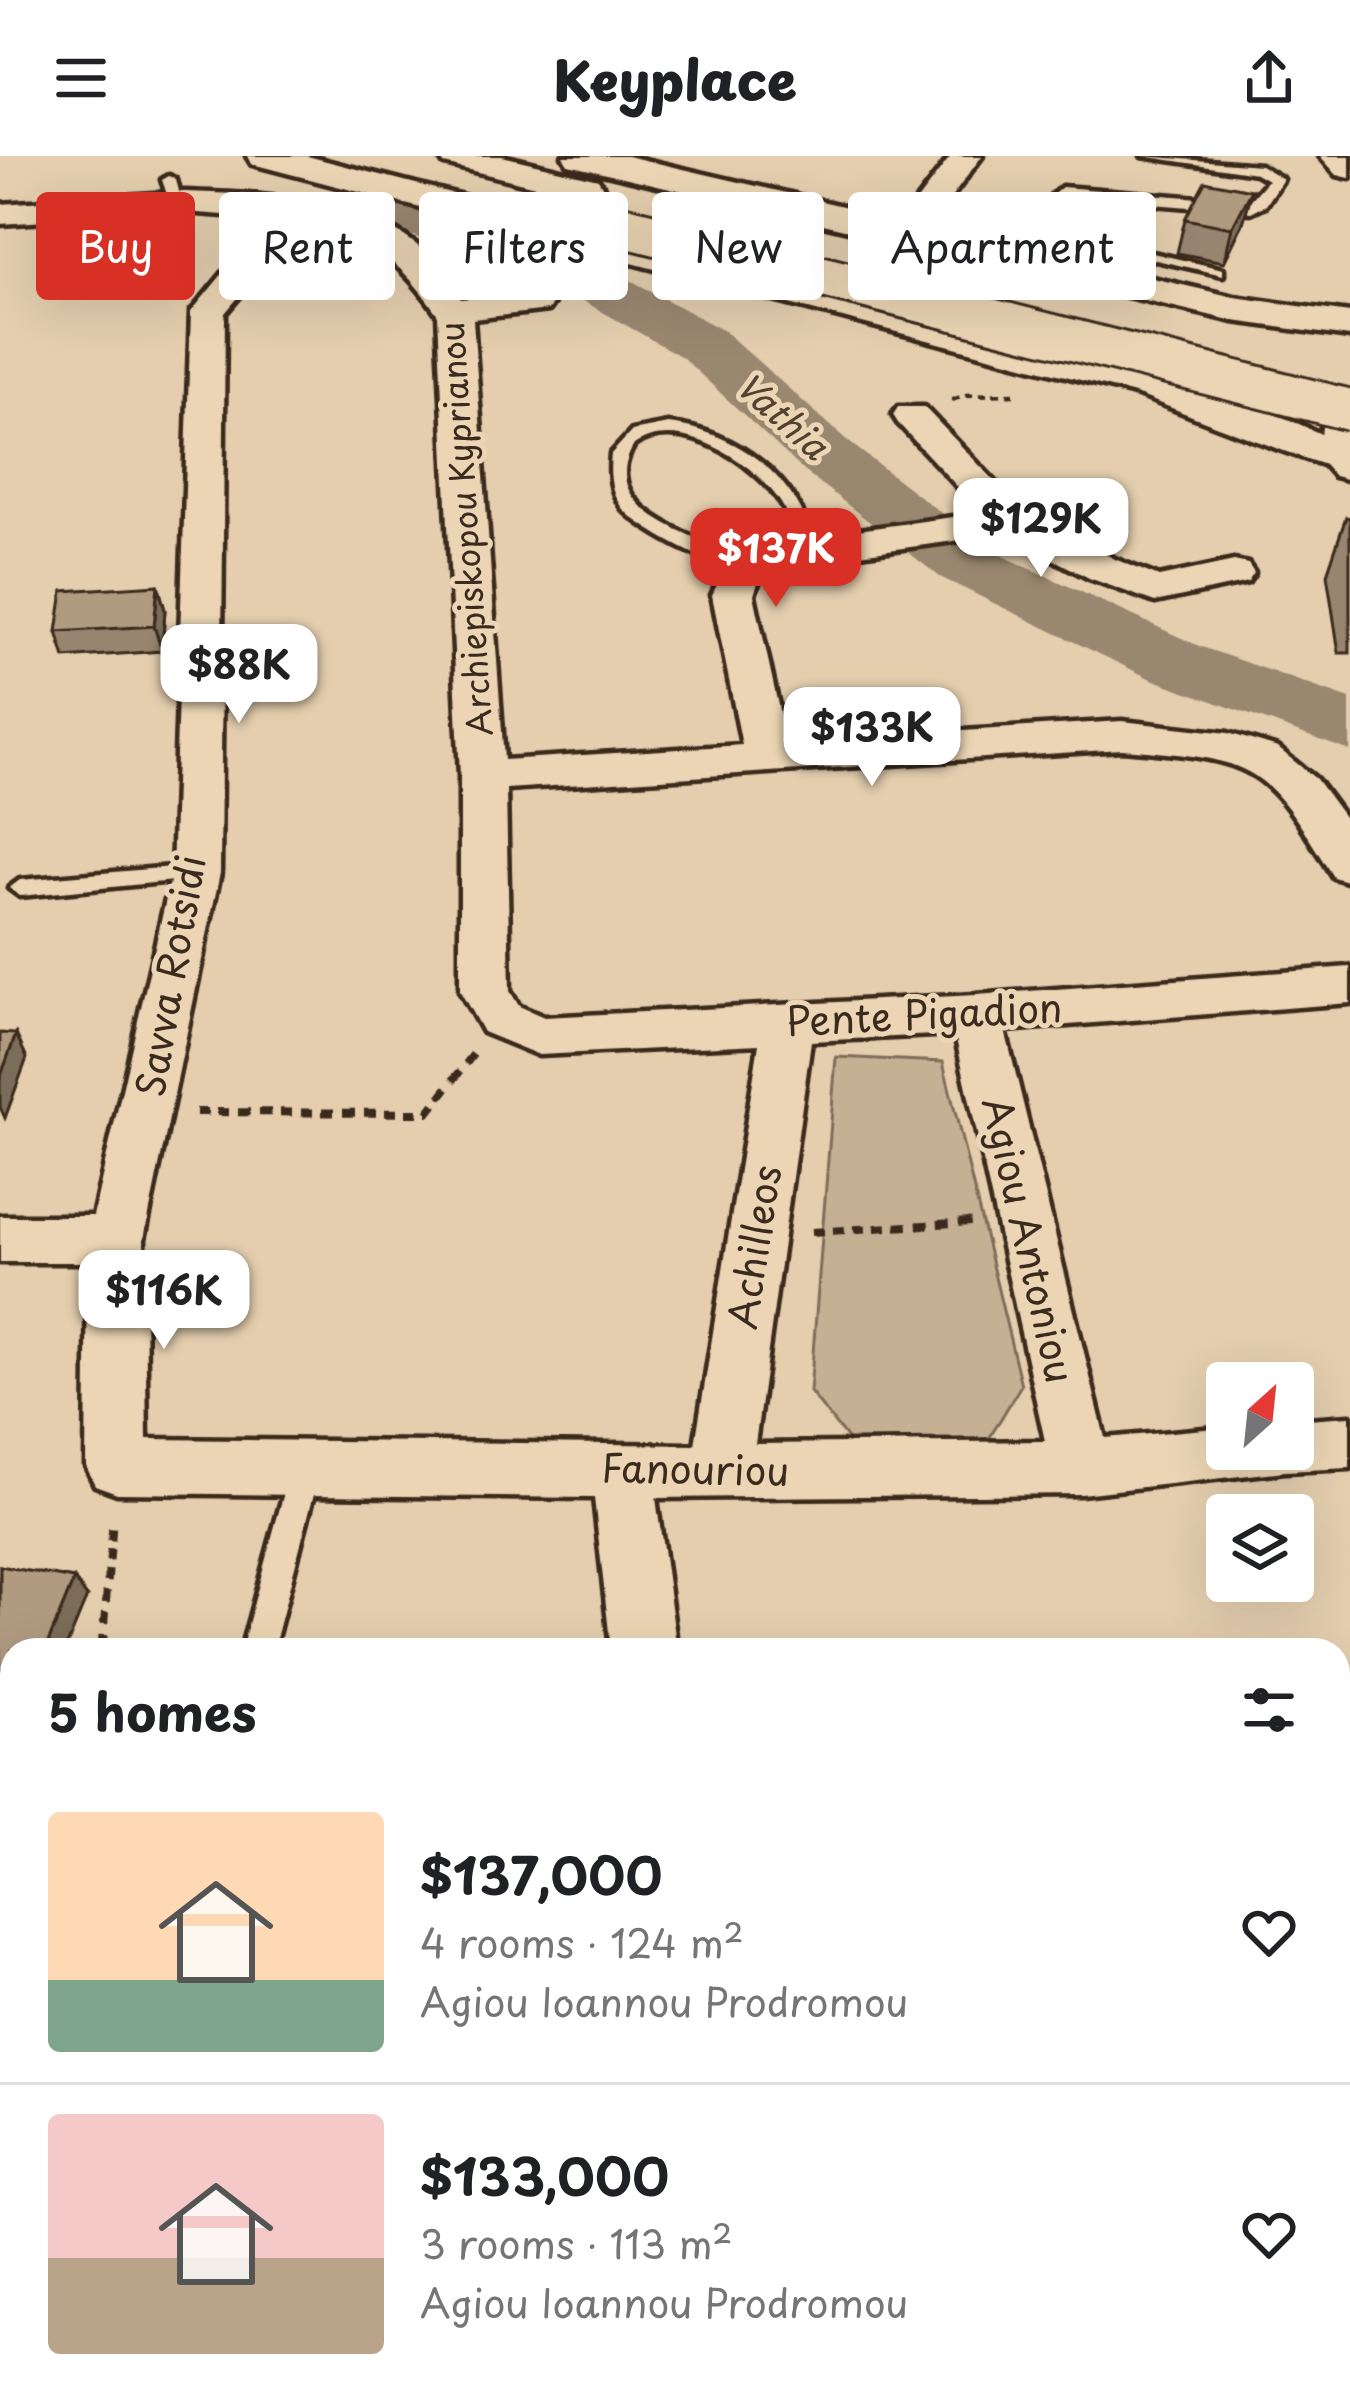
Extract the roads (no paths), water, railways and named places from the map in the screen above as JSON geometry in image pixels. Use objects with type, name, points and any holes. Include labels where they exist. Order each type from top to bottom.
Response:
[{"type":"main road","points":[[265,156],[1153,386],[1275,429],[1345,463],[1344,416],[1350,407],[574,184]]},
{"type":"main road","points":[[342,156],[574,184],[1291,321],[1350,325]]},
{"type":"main road","points":[[457,156],[1350,373]]},
{"type":"main road","points":[[1338,156],[1350,166]]},
{"type":"street","points":[[939,192],[967,156]]},
{"type":"street","name":"Archiepiskopou Kyprianou","points":[[0,214],[174,192],[219,198]]},
{"type":"street","name":"Archiepiskopou Kyprianou","points":[[395,246],[438,279],[453,310],[483,776],[485,991],[500,1019]]},
{"type":"street","name":"Savva Rotsidi","points":[[117,1466],[116,1239],[196,873],[208,312],[219,299]]},
{"type":"street","points":[[453,310],[536,303]]},
{"type":"street","points":[[911,415],[1011,521],[1155,590],[1234,573]]},
{"type":"street","points":[[766,754],[734,595],[744,567],[778,553],[1011,521]]},
{"type":"street","points":[[483,776],[766,754],[1122,735],[1192,740],[1267,760],[1332,827],[1350,866]]},
{"type":"street","name":"Pente Pigadion","points":[[500,1019],[539,1036],[976,1014],[1350,985]]},
{"type":"street","name":"Agiou Antoniou","points":[[976,1014],[1081,1466]]},
{"type":"street","name":"Achilleos","points":[[721,1472],[788,1022]]},
{"type":"street","points":[[0,1239],[116,1239]]},
{"type":"street","points":[[1314,1445],[1350,1442]]},
{"type":"street","name":"Fanouriou","points":[[117,1466],[721,1472],[1081,1466],[1206,1455]]},
{"type":"street","points":[[621,1468],[642,1638]]},
{"type":"lane","points":[[1149,156],[1260,169],[1276,179],[1261,202],[1250,207],[1062,192],[1036,216],[1034,231],[1217,272]]},
{"type":"lane","points":[[744,567],[635,511],[618,476],[617,460],[633,436],[648,430],[689,432],[710,439],[754,467],[784,494],[802,530],[805,549]]},
{"type":"lane","points":[[20,888],[196,873]]},
{"type":"lane","points":[[259,1638],[306,1467]]},
{"type":"waterway","name":"Vathia","points":[[401,213],[577,274],[703,344],[826,456],[964,563],[1174,662],[1275,695],[1350,727]]}]
